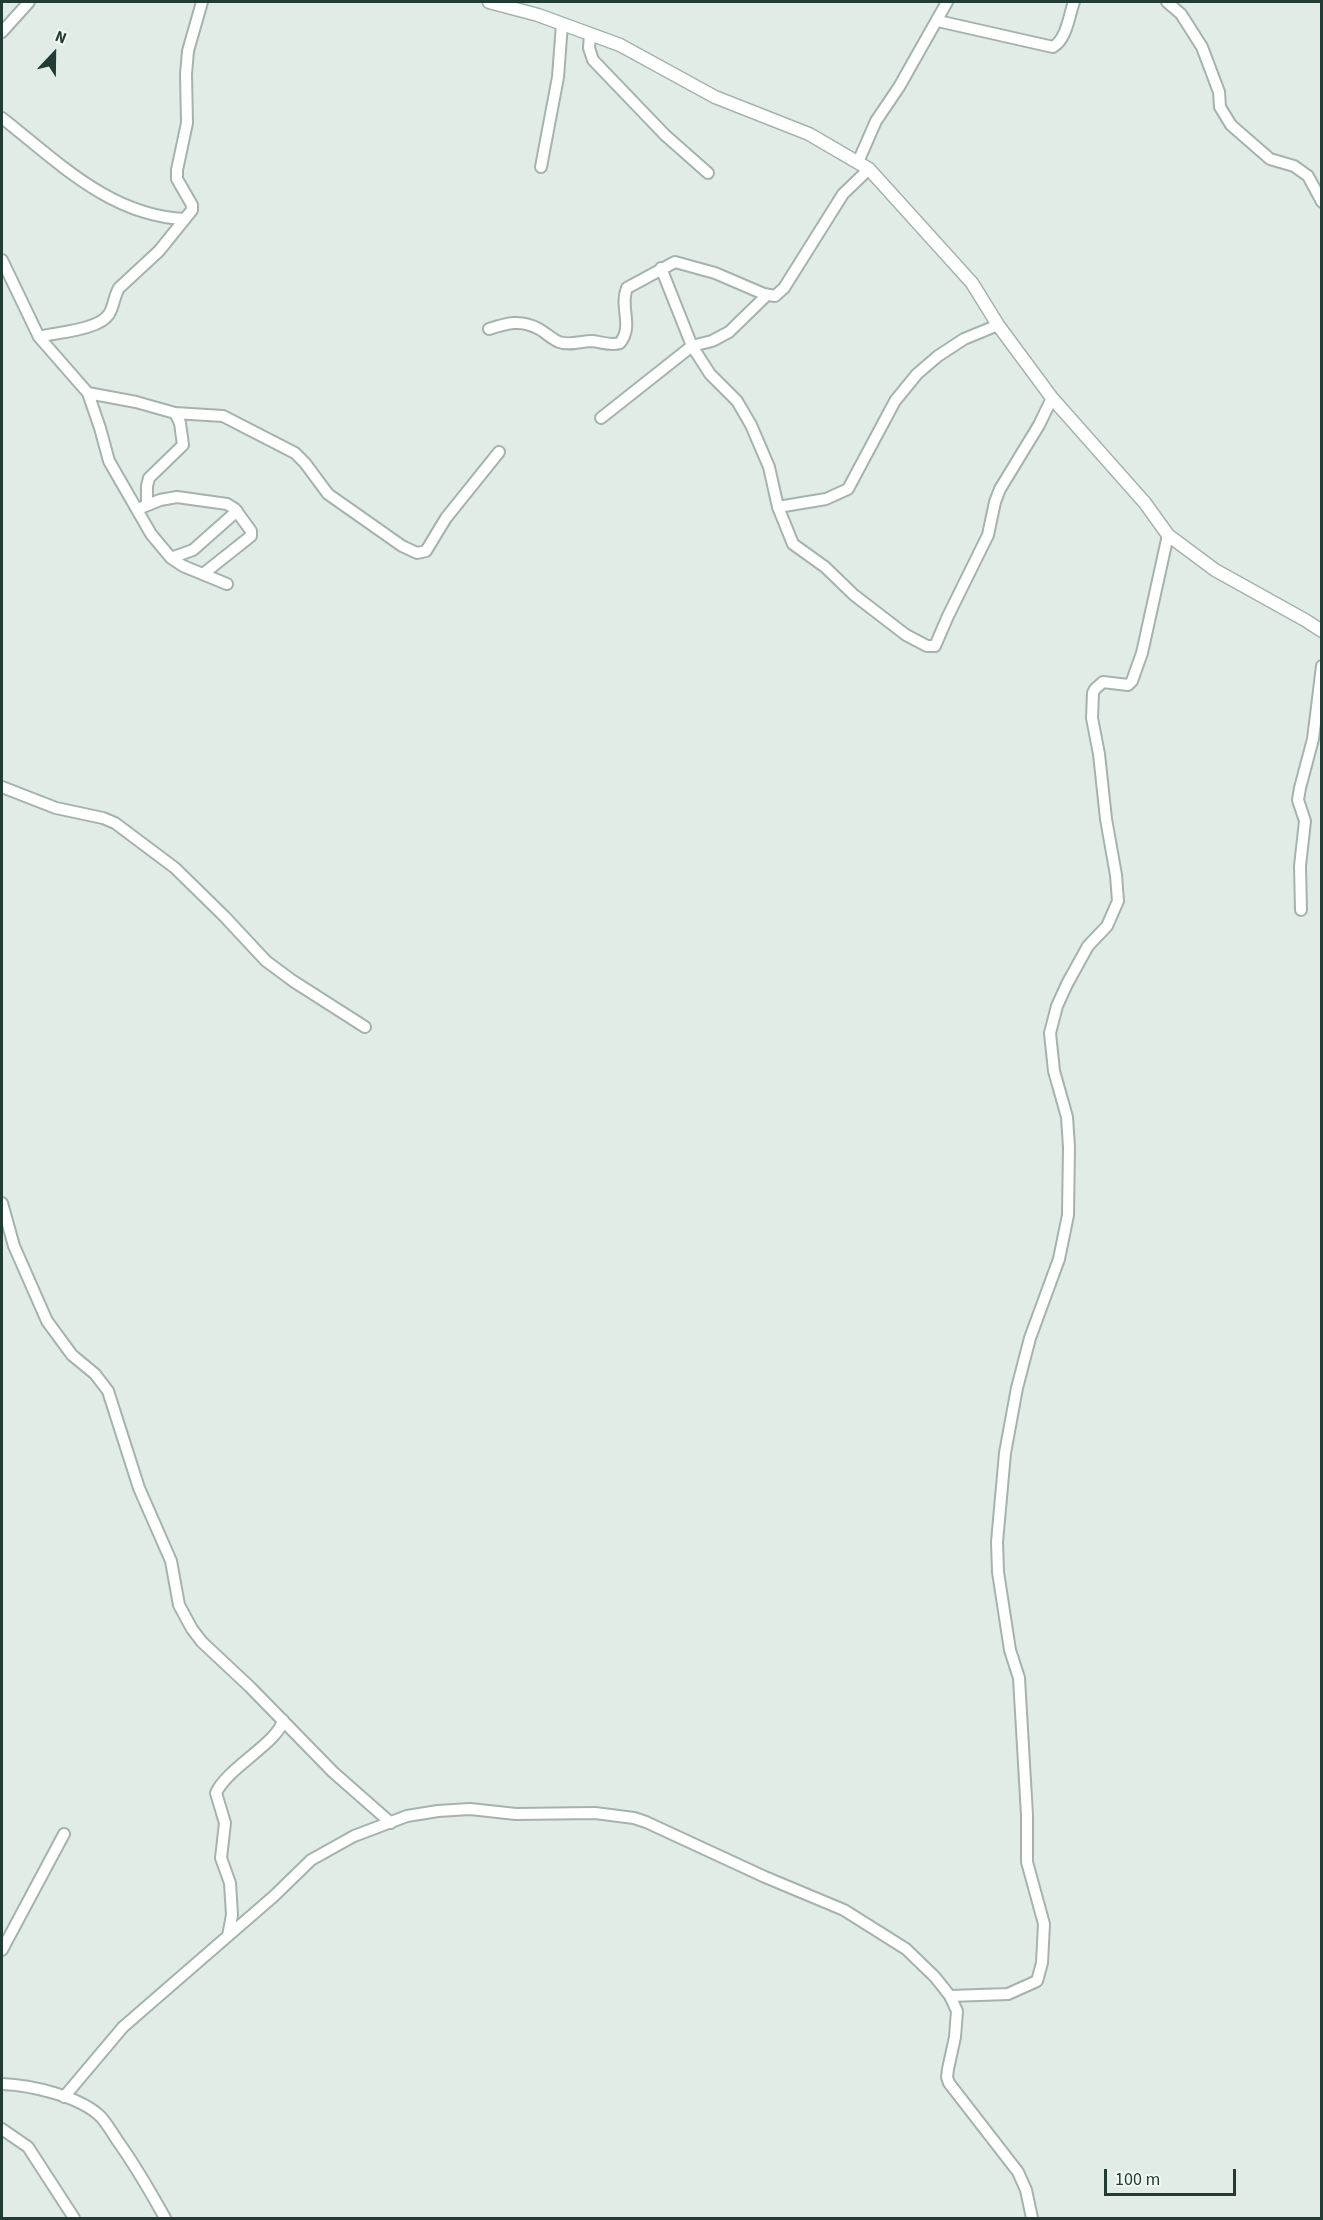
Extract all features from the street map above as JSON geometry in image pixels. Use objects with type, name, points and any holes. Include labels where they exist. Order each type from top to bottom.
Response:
[{"type":"street","points":[[2,32],[29,2]]},
{"type":"street","points":[[39,337],[95,326],[104,320],[112,308],[119,288],[159,252],[192,210],[192,205],[177,179],[177,170],[187,123],[188,51],[202,2]]},
{"type":"street","points":[[489,2],[562,24],[626,48],[723,101],[809,134],[863,165],[885,184],[972,283],[998,325],[1052,398],[1144,503],[1168,535],[1215,570],[1305,620],[1321,633]]},
{"type":"street","points":[[489,329],[519,322],[564,343],[592,341],[615,345],[624,337],[627,329],[624,298],[627,288],[675,262],[715,273],[767,295],[775,296],[784,288],[863,165],[876,121],[900,87],[947,2]]},
{"type":"street","points":[[938,21],[1053,47],[1057,45],[1065,31],[1074,2]]},
{"type":"street","points":[[1167,2],[1181,14],[1202,47],[1219,92],[1220,107],[1231,125],[1270,159],[1294,166],[1308,176],[1322,202]]},
{"type":"street","points":[[541,167],[558,77],[562,24]]},
{"type":"street","points":[[590,34],[589,48],[593,60],[665,135],[708,173]]},
{"type":"street","points":[[2,118],[59,165],[99,192],[148,215],[184,219]]},
{"type":"street","points":[[2,260],[39,337],[88,393],[109,461],[143,507],[152,534],[171,558],[183,566],[227,584]]},
{"type":"street","points":[[661,268],[692,346],[710,374],[737,401],[751,425],[770,467],[778,507],[793,544],[825,567],[854,595],[906,635],[927,646],[936,645],[948,615],[988,535],[994,502],[1000,489],[1039,425],[1052,398]]},
{"type":"street","points":[[601,418],[692,346],[712,341],[729,332],[767,295]]},
{"type":"street","points":[[778,507],[826,499],[848,489],[895,401],[910,382],[938,356],[955,345],[998,325]]},
{"type":"street","points":[[88,393],[136,402],[176,413],[224,416],[295,453],[328,494],[402,546],[417,553],[426,551],[446,518],[499,452]]},
{"type":"street","points":[[143,507],[149,478],[183,446],[180,423],[176,413]]},
{"type":"street","points":[[143,507],[169,498],[188,497],[227,504],[237,511],[251,531],[251,536],[203,574]]},
{"type":"street","points":[[171,558],[193,550],[237,511]]},
{"type":"street","points":[[950,1996],[1008,1994],[1023,1989],[1037,1981],[1042,1963],[1044,1924],[1027,1862],[1027,1815],[1019,1678],[1010,1650],[1002,1597],[997,1556],[998,1524],[1005,1453],[1022,1364],[1059,1260],[1068,1215],[1067,1118],[1054,1071],[1050,1033],[1057,1006],[1067,984],[1088,946],[1107,926],[1118,901],[1099,754],[1092,718],[1093,693],[1103,682],[1128,685],[1132,681],[1142,653],[1168,535]]},
{"type":"street","points":[[1301,910],[1300,866],[1305,821],[1299,800],[1300,788],[1313,739],[1322,666]]},
{"type":"street","points":[[2,787],[56,808],[103,818],[115,823],[175,868],[266,961],[321,1000],[365,1027]]},
{"type":"street","points":[[2,1203],[14,1246],[47,1321],[72,1355],[94,1374],[108,1391],[139,1488],[171,1561],[176,1595],[186,1619],[202,1642],[333,1772],[391,1822]]},
{"type":"street","points":[[228,1936],[232,1915],[230,1883],[221,1858],[225,1823],[216,1793],[224,1781],[281,1729],[283,1720]]},
{"type":"street","points":[[64,2097],[123,2027],[311,1860],[354,1836],[407,1816],[426,1812],[470,1809],[516,1814],[595,1813],[646,1822],[765,1877],[844,1910],[906,1949],[935,1977],[950,1996],[957,2012],[955,2037],[948,2070],[949,2083],[1018,2172],[1026,2190],[1032,2218]]},
{"type":"street","points":[[2,1950],[64,1834]]},
{"type":"street","points":[[2,2084],[36,2088],[64,2097],[92,2110],[101,2117],[136,2168],[165,2218]]},
{"type":"street","points":[[2,2129],[28,2146],[74,2218]]}]
